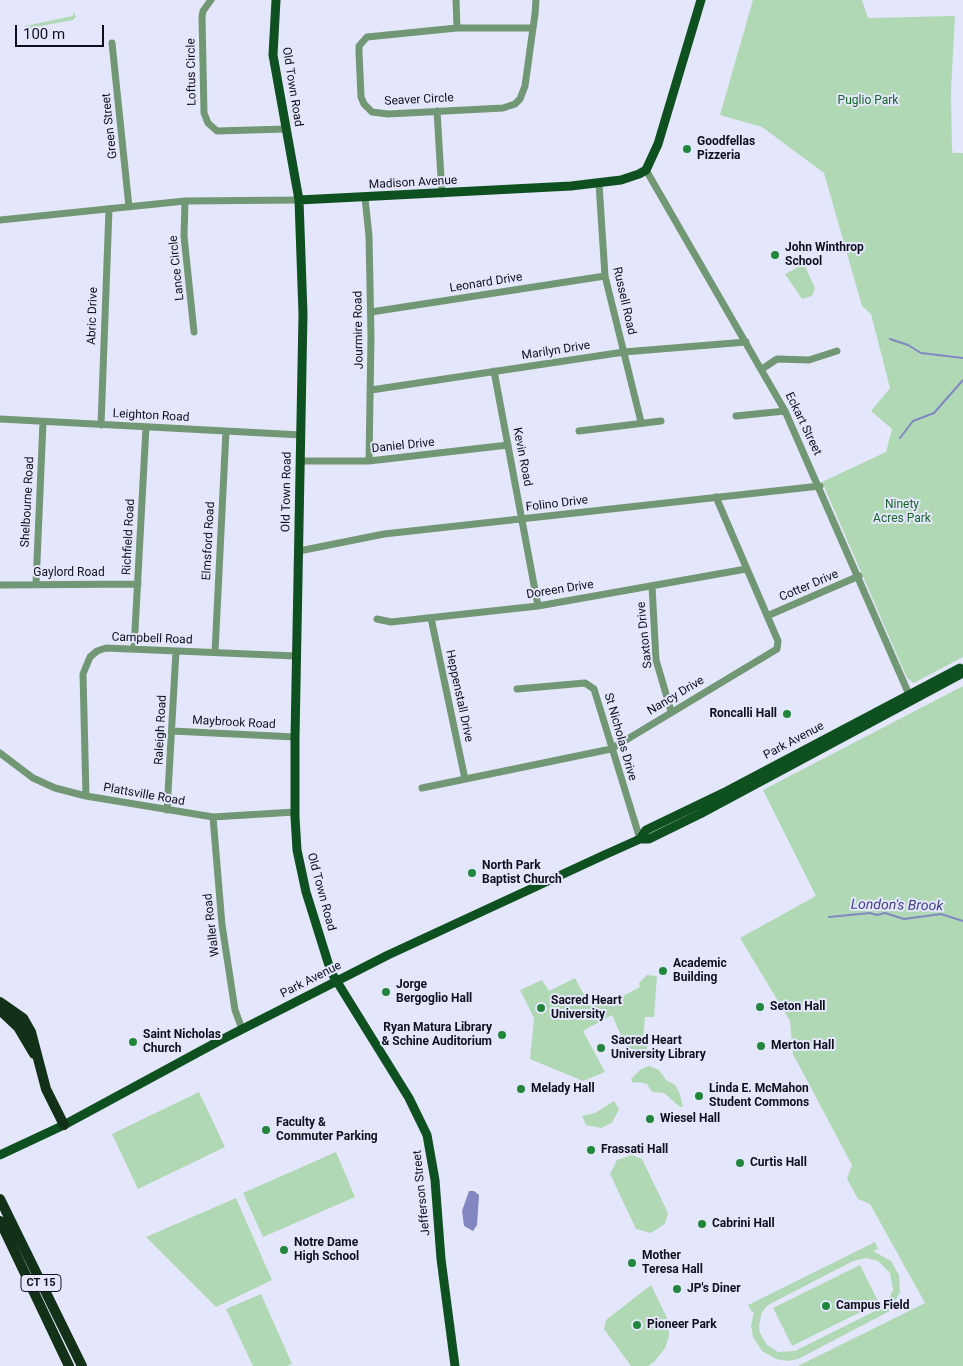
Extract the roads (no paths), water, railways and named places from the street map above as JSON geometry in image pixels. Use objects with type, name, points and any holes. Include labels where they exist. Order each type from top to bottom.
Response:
[{"type":"highway","points":[[0,1002],[17,1013],[29,1027],[46,1089],[64,1125]]},
{"type":"highway","points":[[0,1010],[18,1027],[39,1065]]},
{"type":"highway","name":"CT 15","points":[[0,1199],[82,1366]]},
{"type":"highway","name":"CT 15","points":[[0,1221],[69,1366]]},
{"type":"main road","name":"Old Town Road","points":[[276,0],[273,55],[299,200],[303,323],[296,656],[295,812],[302,874],[331,972],[336,981]]},
{"type":"main road","points":[[646,170],[658,144],[700,0]]},
{"type":"main road","name":"Madison Avenue","points":[[299,200],[442,194],[599,184],[621,180],[646,170]]},
{"type":"main road","name":"Park Avenue","points":[[0,1155],[64,1125],[242,1029],[425,937],[640,839],[649,839],[910,698],[963,667]]},
{"type":"main road","name":"Park Avenue","points":[[910,698],[963,673]]},
{"type":"main road","name":"Jefferson Street","points":[[336,981],[409,1098],[427,1135],[435,1180],[442,1267],[455,1366]]},
{"type":"street","name":"Loftus Circle","points":[[210,0],[202,17],[204,113],[208,123],[217,131],[286,129]]},
{"type":"street","points":[[456,0],[457,28]]},
{"type":"street","points":[[533,28],[536,0]]},
{"type":"street","name":"Seaver Circle","points":[[457,28],[533,28],[525,86],[520,99],[515,104],[502,108],[380,114],[367,108],[361,97],[360,46],[367,37],[378,34],[457,28]]},
{"type":"street","name":"Green Street","points":[[112,43],[130,207]]},
{"type":"street","points":[[437,111],[442,194]]},
{"type":"street","name":"Eckart Street","points":[[646,170],[785,411],[820,486],[910,698]]},
{"type":"street","name":"Russell Road","points":[[599,184],[605,276],[641,422]]},
{"type":"street","name":"Jourmire Road","points":[[365,198],[369,236],[371,312],[369,461]]},
{"type":"street","name":"Madison Avenue","points":[[0,220],[185,201],[299,200]]},
{"type":"street","name":"Lance Circle","points":[[185,201],[184,238],[194,332]]},
{"type":"street","name":"Abric Drive","points":[[101,424],[109,209]]},
{"type":"street","name":"Leonard Drive","points":[[371,312],[605,276]]},
{"type":"street","name":"Marilyn Drive","points":[[371,390],[624,352],[746,342]]},
{"type":"street","points":[[762,369],[777,360],[809,360],[837,351]]},
{"type":"street","name":"Kevin Road","points":[[494,371],[538,606]]},
{"type":"street","points":[[736,416],[785,411]]},
{"type":"street","name":"Leighton Road","points":[[0,419],[301,435]]},
{"type":"street","points":[[580,431],[661,421]]},
{"type":"street","name":"Shelbourne Road","points":[[36,584],[43,422]]},
{"type":"street","name":"Richfield Road","points":[[134,649],[146,427]]},
{"type":"street","name":"Elmsford Road","points":[[216,652],[226,431]]},
{"type":"street","name":"Daniel Drive","points":[[301,461],[369,461],[508,445]]},
{"type":"street","name":"Folino Drive","points":[[298,550],[384,534],[820,486]]},
{"type":"street","name":"Nancy Drive","points":[[422,788],[611,749],[671,711],[777,649],[778,641],[716,497]]},
{"type":"street","name":"Doreen Drive","points":[[377,619],[392,622],[538,606],[746,569]]},
{"type":"street","name":"Cotter Drive","points":[[767,616],[859,576]]},
{"type":"street","name":"Gaylord Road","points":[[0,585],[138,584]]},
{"type":"street","name":"Saxton Drive","points":[[652,586],[656,660],[671,711]]},
{"type":"street","name":"Heppenstall Drive","points":[[431,618],[465,779]]},
{"type":"street","name":"Campbell Road","points":[[86,796],[84,667],[90,657],[101,649],[296,656]]},
{"type":"street","name":"Raleigh Road","points":[[167,810],[176,651]]},
{"type":"street","name":"St Nicholas Drive","points":[[517,689],[589,684],[596,693],[611,749],[640,839]]},
{"type":"street","name":"Maybrook Road","points":[[172,731],[295,737]]},
{"type":"street","name":"Plattsville Road","points":[[0,753],[33,778],[55,788],[86,796],[213,817],[295,812]]},
{"type":"street","name":"Waller Road","points":[[213,817],[222,925],[236,1010],[242,1029]]},
{"type":"water","points":[[469,1191],[474,1191],[479,1195],[477,1225],[473,1231],[464,1226],[462,1211]]},
{"type":"waterway","points":[[890,339],[908,345],[921,353],[963,358]]},
{"type":"waterway","points":[[900,438],[913,421],[934,413],[963,380]]},
{"type":"waterway","name":"London's Brook","points":[[829,917],[885,913],[904,919],[941,914],[963,921]]},
{"type":"place","name":"Goodfellas Pizzeria","points":[[687,149]]},
{"type":"place","name":"John Winthrop School","points":[[775,255]]},
{"type":"place","name":"Roncalli Hall","points":[[787,714]]},
{"type":"place","name":"North Park Baptist Church","points":[[472,873]]},
{"type":"place","name":"Academic Building","points":[[663,971]]},
{"type":"place","name":"Jorge Bergoglio Hall","points":[[386,992]]},
{"type":"place","name":"Seton Hall","points":[[760,1007]]},
{"type":"place","name":"Sacred Heart University","points":[[541,1008]]},
{"type":"place","name":"Ryan Matura Library & Schine Auditorium","points":[[502,1035]]},
{"type":"place","name":"Saint Nicholas Church","points":[[133,1042]]},
{"type":"place","name":"Merton Hall","points":[[761,1046]]},
{"type":"place","name":"Sacred Heart University Library","points":[[601,1048]]},
{"type":"place","name":"Melady Hall","points":[[521,1089]]},
{"type":"place","name":"Linda E. McMahon Student Commons","points":[[699,1096]]},
{"type":"place","name":"Wiesel Hall","points":[[650,1119]]},
{"type":"place","name":"Faculty & Commuter Parking","points":[[266,1130]]},
{"type":"place","name":"Frassati Hall","points":[[591,1150]]},
{"type":"place","name":"Curtis Hall","points":[[740,1163]]},
{"type":"place","name":"Cabrini Hall","points":[[702,1224]]},
{"type":"place","name":"Notre Dame High School","points":[[284,1250]]},
{"type":"place","name":"Mother Teresa Hall","points":[[632,1263]]},
{"type":"place","name":"JP's Diner","points":[[677,1289]]},
{"type":"place","name":"Campus Field","points":[[826,1306]]},
{"type":"place","name":"Pioneer Park","points":[[637,1325]]},
{"type":"park label","name":"Puglio Park","points":[[868,101]]},
{"type":"park label","name":"Ninety Acres Park","points":[[902,512]]}]
